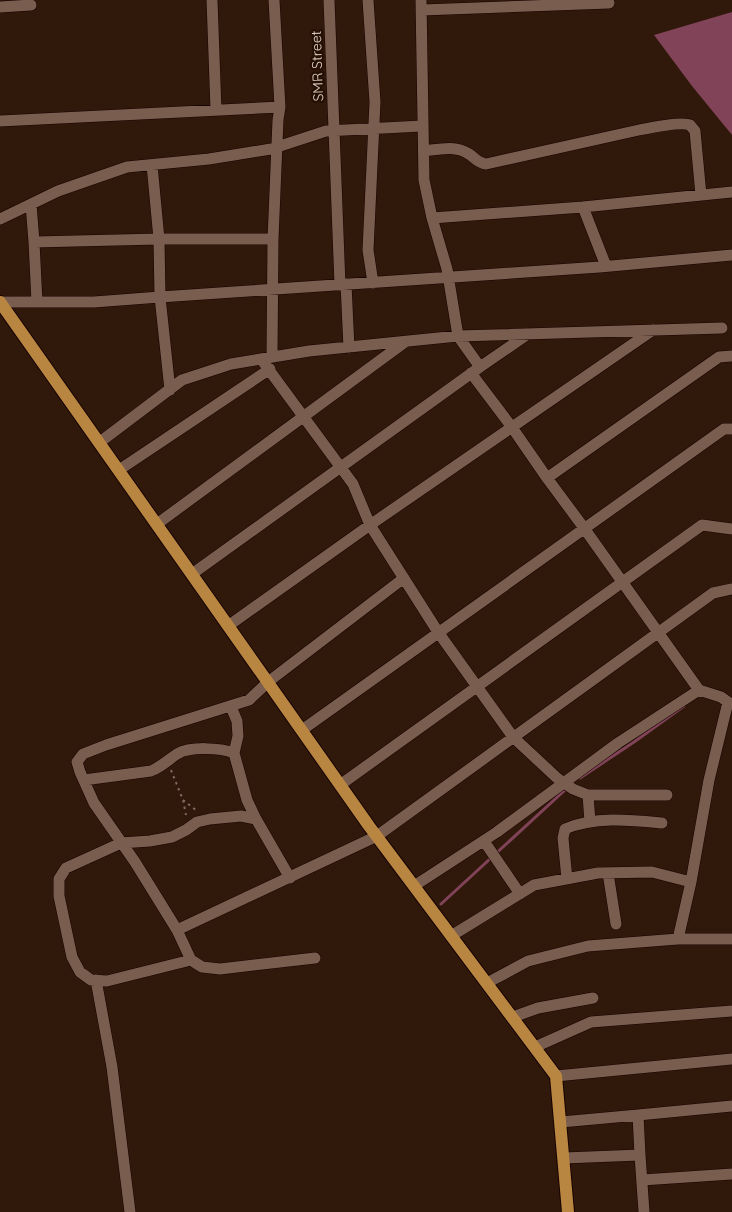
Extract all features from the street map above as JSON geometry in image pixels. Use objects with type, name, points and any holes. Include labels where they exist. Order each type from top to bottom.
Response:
[{"type":"main road","points":[[1,302],[340,785],[556,1076],[568,1212]]},
{"type":"street","points":[[212,0],[216,110]]},
{"type":"street","points":[[274,0],[280,107],[267,358],[270,369],[303,418],[353,484],[370,525],[438,632],[513,737],[563,783],[588,795],[667,795]]},
{"type":"street","name":"SMR Street","points":[[329,0],[343,284],[349,348]]},
{"type":"street","points":[[368,0],[375,102],[368,250],[373,283]]},
{"type":"street","points":[[609,3],[421,5],[424,180],[432,218],[449,278],[458,336],[476,370],[511,426],[547,478],[699,690],[730,702],[709,780],[691,882],[678,939]]},
{"type":"street","points":[[0,7],[31,6]]},
{"type":"street","points":[[0,121],[280,107]]},
{"type":"street","points":[[424,150],[459,149],[476,161],[486,164],[664,125],[686,124],[696,131],[701,195]]},
{"type":"street","points":[[0,219],[58,191],[127,167],[209,159],[277,147],[326,132],[422,126]]},
{"type":"street","points":[[152,165],[159,239],[160,297],[170,390]]},
{"type":"street","points":[[432,218],[732,192]]},
{"type":"street","points":[[31,204],[37,302]]},
{"type":"street","points":[[583,206],[606,266]]},
{"type":"street","points":[[34,242],[273,239]]},
{"type":"street","points":[[1,302],[94,302],[449,278],[732,255]]},
{"type":"street","points":[[100,442],[182,380],[231,364],[267,358],[458,336],[722,328]]},
{"type":"street","points":[[228,626],[511,426],[653,330]]},
{"type":"street","points":[[192,574],[528,334]]},
{"type":"street","points":[[157,524],[405,342]]},
{"type":"street","points":[[547,478],[719,357],[732,356]]},
{"type":"street","points":[[119,470],[270,369]]},
{"type":"street","points":[[302,730],[724,429],[732,429]]},
{"type":"street","points":[[340,785],[702,525],[732,529]]},
{"type":"street","points":[[315,958],[220,969],[202,967],[190,960],[177,930],[135,862],[94,803],[77,762],[83,754],[106,745],[249,700],[268,682],[404,578]]},
{"type":"street","points":[[177,930],[377,836],[713,592],[732,589]]},
{"type":"street","points":[[414,886],[487,845],[563,783],[618,743],[699,690]]},
{"type":"street","points":[[231,707],[237,721],[238,736],[234,752],[247,800],[290,878]]},
{"type":"street","points":[[84,780],[151,771],[170,761],[178,754],[191,750],[225,749],[234,752]]},
{"type":"street","points":[[588,795],[590,822]]},
{"type":"street","points":[[190,960],[107,981],[91,980],[80,972],[72,957],[58,896],[59,879],[66,868],[121,843],[164,838],[186,830],[197,822],[206,820],[240,816],[256,819]]},
{"type":"street","points":[[567,879],[565,828],[590,822],[628,820],[662,823]]},
{"type":"street","points":[[487,845],[520,894]]},
{"type":"street","points":[[451,936],[534,886],[608,872],[652,872],[691,882]]},
{"type":"street","points":[[608,872],[616,924]]},
{"type":"street","points":[[487,983],[528,960],[588,946],[678,939],[732,939]]},
{"type":"street","points":[[96,980],[112,1067],[130,1212]]},
{"type":"street","points":[[512,1017],[538,1008],[593,998]]},
{"type":"street","points":[[534,1047],[591,1022],[732,1011]]},
{"type":"street","points":[[556,1076],[732,1059]]},
{"type":"street","points":[[561,1122],[732,1106]]},
{"type":"street","points":[[638,1115],[644,1212]]},
{"type":"street","points":[[564,1158],[640,1155]]},
{"type":"street","points":[[642,1180],[732,1174]]},
{"type":"path","points":[[170,761],[175,783],[183,800],[186,814],[186,830]]},
{"type":"path","points":[[183,800],[206,820]]},
{"type":"shaded area","points":[[732,12],[732,135],[654,35]]},
{"type":"waterway","points":[[580,778],[684,706]]},
{"type":"waterway","points":[[441,904],[565,790]]}]
